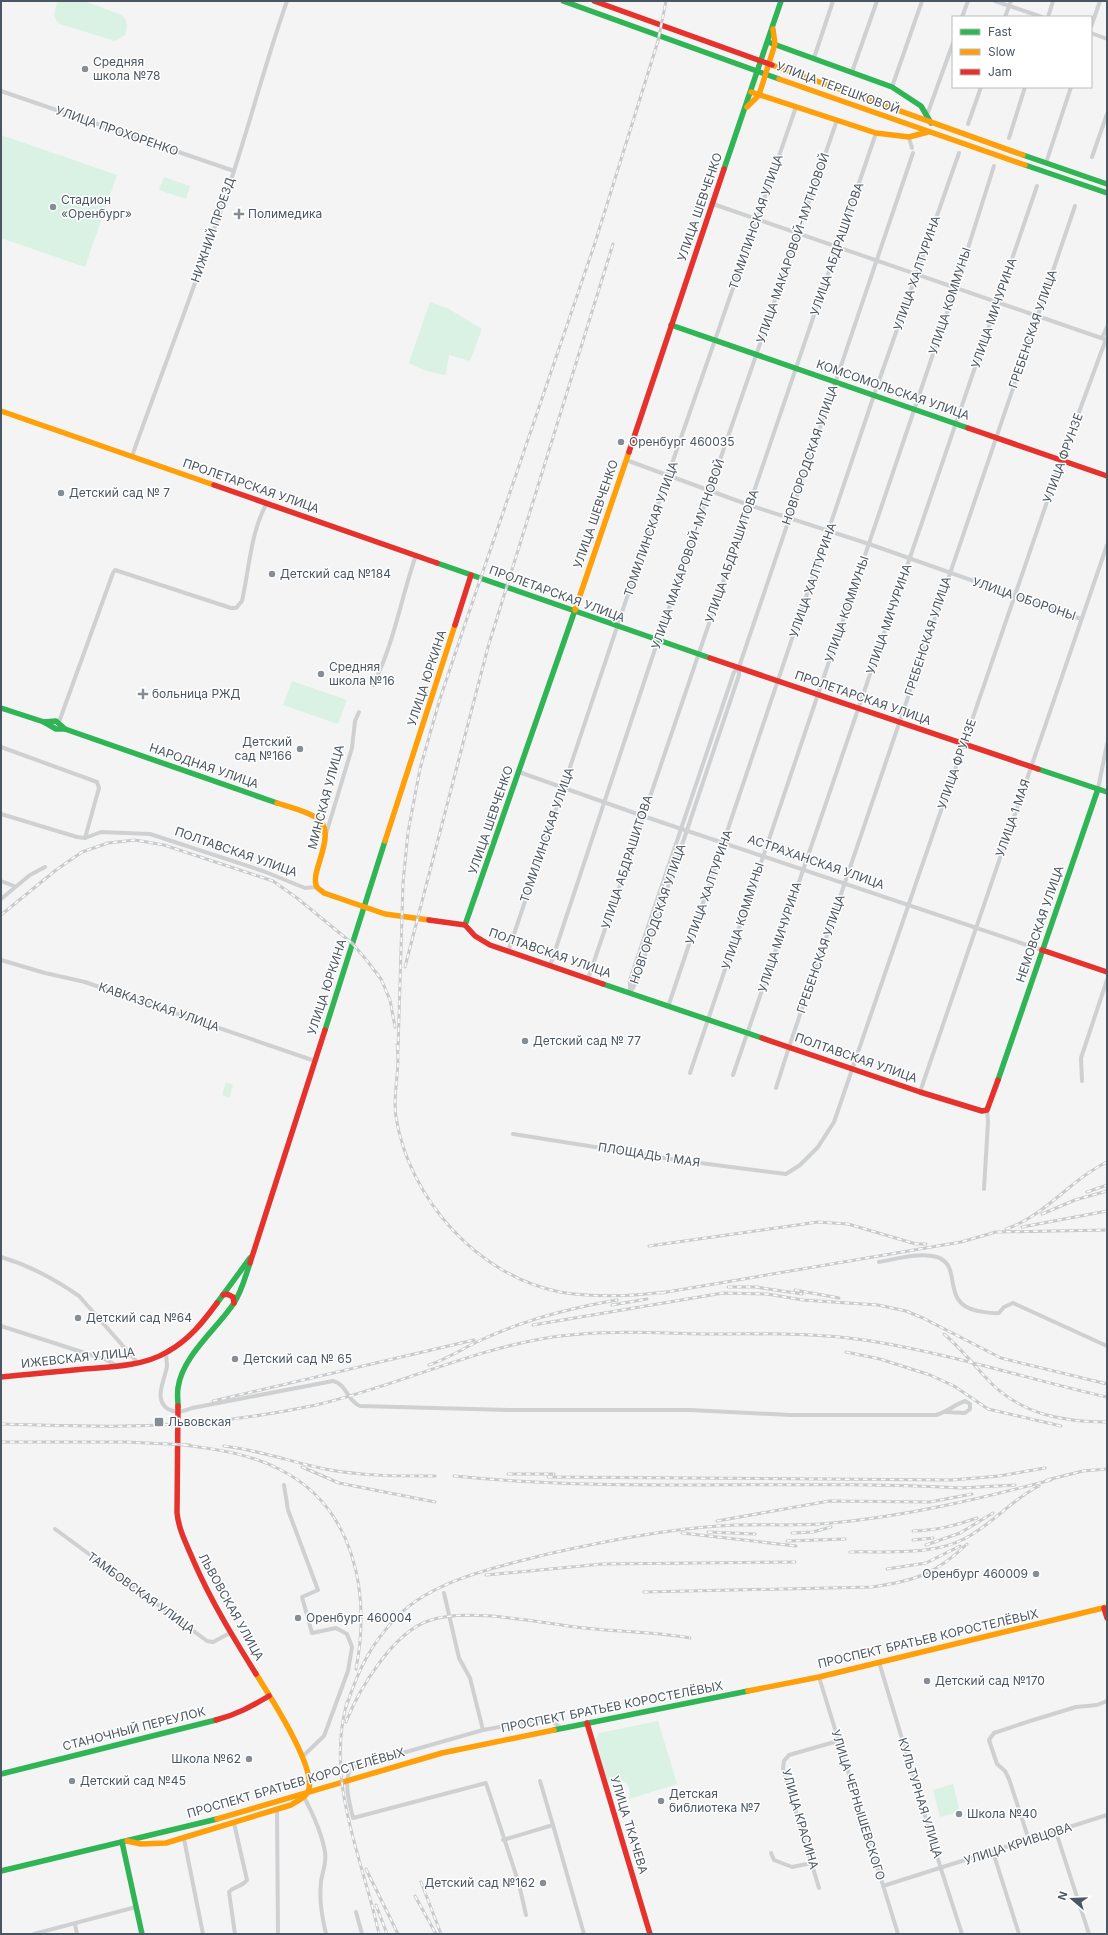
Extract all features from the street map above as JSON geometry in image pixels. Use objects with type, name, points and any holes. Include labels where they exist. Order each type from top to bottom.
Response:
[{"type":"main road","name":"УЛИЦА ТЕРЕШКОВОЙ","points":[[563,1],[928,132],[1107,193]]},
{"type":"main road","name":"УЛИЦА ТЕРЕШКОВОЙ","points":[[594,1],[925,121],[1107,184]]},
{"type":"main road","name":"УЛИЦА ШЕВЧЕНКО","points":[[465,925],[519,772],[782,1]]},
{"type":"main road","name":"УЛИЦА ШЕВЧЕНКО","points":[[746,109],[759,95],[775,44],[772,27]]},
{"type":"main road","points":[[768,42],[892,87],[910,96],[928,112],[931,123]]},
{"type":"main road","points":[[751,92],[876,133],[897,138],[909,138],[928,132]]},
{"type":"main road","name":"КОМСОМОЛЬСКАЯ УЛИЦА","points":[[672,325],[1107,476]]},
{"type":"main road","name":"ПРОЛЕТАРСКАЯ УЛИЦА","points":[[1,411],[266,502],[617,627],[1107,792]]},
{"type":"main road","name":"УЛИЦА ЮРКИНА","points":[[178,1391],[181,1377],[188,1360],[234,1304],[241,1291],[471,574]]},
{"type":"main road","name":"НАРОДНАЯ УЛИЦА","points":[[1,708],[44,722],[56,729],[65,729],[316,817],[323,824],[326,834]]},
{"type":"main road","name":"НАРОДНАЯ УЛИЦА","points":[[44,722],[53,720],[59,722]]},
{"type":"main road","points":[[59,722],[65,729]]},
{"type":"main road","name":"НЕМОВСКАЯ УЛИЦА","points":[[987,1110],[1098,789]]},
{"type":"main road","name":"МИНСКАЯ УЛИЦА","points":[[317,887],[315,880],[316,873],[326,834]]},
{"type":"main road","name":"ПОЛТАВСКАЯ УЛИЦА","points":[[317,887],[324,893],[385,914],[465,925],[470,934],[477,939],[508,952],[668,1007],[789,1046],[920,1092],[977,1110],[987,1110]]},
{"type":"main road","name":"АСТРАХАНСКАЯ УЛИЦА","points":[[1042,950],[1107,972]]},
{"type":"main road","name":"ИЖЕВСКАЯ УЛИЦА","points":[[1,1377],[138,1363],[166,1353],[192,1334],[254,1253]]},
{"type":"main road","points":[[223,1295],[227,1294],[233,1297],[234,1304]]},
{"type":"main road","name":"ЛЬВОВСКАЯ УЛИЦА","points":[[178,1391],[177,1513],[181,1534],[201,1581],[230,1633],[290,1730],[302,1757],[309,1784],[309,1789],[304,1797]]},
{"type":"main road","points":[[1106,1607],[1107,1618]]},
{"type":"main road","name":"ПРОСПЕКТ БРАТЬЕВ КОРОСТЕЛЁВЫХ","points":[[1,1871],[197,1824],[408,1762],[460,1749],[819,1677],[1106,1607]]},
{"type":"main road","name":"СТАНОЧНЫЙ ПЕРЕУЛОК","points":[[1,1774],[231,1716],[247,1709],[269,1696]]},
{"type":"main road","name":"УЛИЦА ТКАЧЕВА","points":[[587,1723],[650,1934]]},
{"type":"main road","name":"ПРОСПЕКТ БРАТЬЕВ КОРОСТЕЛЁВЫХ","points":[[124,1842],[156,1844],[184,1839],[277,1809],[298,1801],[304,1797]]},
{"type":"main road","points":[[154,1835],[154,1841],[156,1844]]},
{"type":"main road","points":[[124,1842],[142,1934]]},
{"type":"street","name":"НИЖНИЙ ПРОЕЗД","points":[[132,456],[234,171],[259,91],[268,54],[287,1]]},
{"type":"street","points":[[814,58],[833,1]]},
{"type":"street","points":[[852,72],[877,1]]},
{"type":"street","points":[[892,87],[922,1]]},
{"type":"street","points":[[962,16],[968,1]]},
{"type":"street","points":[[996,1],[1010,3],[1040,16]]},
{"type":"street","points":[[1048,16],[1053,1]]},
{"type":"street","points":[[1092,24],[1100,1]]},
{"type":"street","points":[[1006,16],[1010,3]]},
{"type":"street","points":[[1092,33],[1107,39]]},
{"type":"street","points":[[925,121],[952,46]]},
{"type":"street","points":[[968,124],[981,88]]},
{"type":"street","points":[[1009,138],[1025,88]]},
{"type":"street","points":[[1046,163],[1071,88]]},
{"type":"street","name":"УЛИЦА ПРОХОРЕНКО","points":[[1,90],[234,171]]},
{"type":"street","name":"ТОМИЛИНСКАЯ УЛИЦА","points":[[508,952],[668,476],[796,107]]},
{"type":"street","points":[[1092,157],[1107,114]]},
{"type":"street","name":"УЛИЦА МАКАРОВОЙ-МУТНОВОЙ","points":[[550,966],[658,640],[837,120]]},
{"type":"street","name":"УЛИЦА АБДРАШИТОВА","points":[[588,979],[749,505],[839,246],[876,133]]},
{"type":"street","name":"НОВГОРОДСКАЯ УЛИЦА","points":[[630,993],[636,982],[739,675],[739,667],[878,259],[912,150],[909,138]]},
{"type":"street","name":"УЛИЦА ХАЛТУРИНА","points":[[668,1007],[830,532],[874,396],[959,153]]},
{"type":"street","name":"УЛИЦА КОММУНЫ","points":[[690,1073],[956,286],[994,166]]},
{"type":"street","name":"УЛИЦА МИЧУРИНА","points":[[733,1075],[802,869],[1037,186]]},
{"type":"street","points":[[713,204],[878,259],[1105,339]]},
{"type":"street","name":"ГРЕБЕНСКАЯ УЛИЦА","points":[[776,1088],[900,722],[949,572],[1039,315],[1075,206]]},
{"type":"street","name":"УЛИЦА ФРУНЗЕ","points":[[786,1174],[800,1165],[818,1147],[834,1122],[854,1069],[908,905],[1061,461],[1105,339],[1107,327]]},
{"type":"street","name":"УЛИЦА ОБОРОНЫ","points":[[626,460],[749,505],[910,558],[1081,619]]},
{"type":"street","points":[[59,722],[115,570],[231,608],[236,608],[242,601],[254,534],[266,502]]},
{"type":"street","name":"УЛИЦА 1 МАЯ","points":[[920,1092],[1107,545]]},
{"type":"street","points":[[373,685],[382,668],[396,627],[416,555]]},
{"type":"street","name":"НОВГОРОДСКАЯ УЛИЦА","points":[[630,993],[630,980],[680,828],[734,672],[739,667]]},
{"type":"street","name":"МИНСКАЯ УЛИЦА","points":[[326,834],[352,748],[355,721],[359,712]]},
{"type":"street","name":"НЕМОВСКАЯ УЛИЦА","points":[[1098,789],[1107,744]]},
{"type":"street","points":[[1,747],[97,782],[99,788],[85,838],[77,837],[1,814]]},
{"type":"street","name":"АСТРАХАНСКАЯ УЛИЦА","points":[[519,772],[643,816],[1042,950]]},
{"type":"street","name":"ПОЛТАВСКАЯ УЛИЦА","points":[[85,838],[101,832],[150,834],[263,871],[305,888],[317,887]]},
{"type":"street","points":[[1,899],[14,886],[45,867]]},
{"type":"street","points":[[1,881],[14,886]]},
{"type":"street","name":"КАВКАЗСКАЯ УЛИЦА","points":[[1,960],[45,973],[85,982],[315,1061]]},
{"type":"street","points":[[1082,1081],[1081,1058],[1107,980]]},
{"type":"street","points":[[984,1189],[988,1122],[987,1110]]},
{"type":"street","name":"ПЛОЩАДЬ 1 МАЯ","points":[[513,1134],[677,1160],[786,1174]]},
{"type":"street","points":[[879,1262],[918,1256],[936,1257],[945,1262],[949,1267],[955,1295],[960,1304],[969,1309],[999,1313],[1004,1307],[1013,1303],[1107,1346]]},
{"type":"street","points":[[1,1257],[28,1268],[69,1289],[79,1296],[138,1363]]},
{"type":"street","points":[[1,1326],[107,1360],[117,1366]]},
{"type":"street","points":[[166,1353],[167,1365],[161,1387],[161,1400],[163,1405],[174,1412],[333,1381],[340,1385],[348,1393],[350,1399],[360,1406],[509,1410],[690,1410],[790,1415],[936,1415],[946,1412],[965,1413],[970,1410],[970,1404],[965,1401],[956,1404],[946,1412]]},
{"type":"street","points":[[284,1485],[288,1510],[318,1590],[302,1597],[312,1633],[336,1628],[347,1634],[352,1647],[348,1671],[324,1736],[302,1757]]},
{"type":"street","name":"ТАМБОВСКАЯ УЛИЦА","points":[[54,1529],[207,1641],[213,1642],[230,1633]]},
{"type":"street","points":[[444,1593],[459,1658],[471,1682],[483,1730]]},
{"type":"street","name":"КУЛЬТУРНАЯ УЛИЦА","points":[[879,1662],[962,1934]]},
{"type":"street","name":"УЛИЦА ЧЕРНЫШЕВСКОГО","points":[[819,1677],[898,1934]]},
{"type":"street","points":[[1029,1840],[1009,1779],[1005,1771],[997,1764],[989,1740],[994,1733],[1030,1721],[1076,1707],[1098,1705],[1107,1701]]},
{"type":"street","points":[[526,1915],[519,1884],[503,1840],[486,1784],[353,1818],[346,1786],[350,1768],[483,1730],[548,1718],[561,1728]]},
{"type":"street","name":"УЛИЦА КРАСИНА","points":[[819,1888],[783,1769],[784,1761],[788,1755],[838,1741]]},
{"type":"street","points":[[540,1780],[584,1934]]},
{"type":"street","points":[[304,1797],[310,1809],[325,1852],[325,1866],[321,1880],[320,1909],[326,1934]]},
{"type":"street","points":[[277,1809],[278,1934]]},
{"type":"street","name":"УЛИЦА КРИВЦОВА","points":[[884,1886],[1107,1815]]},
{"type":"street","points":[[234,1823],[247,1880],[244,1885],[233,1888],[229,1892],[235,1934]]},
{"type":"street","points":[[503,1840],[553,1825]]},
{"type":"street","points":[[1056,1832],[1089,1934]]},
{"type":"street","points":[[184,1839],[203,1934]]},
{"type":"street","points":[[993,1852],[1019,1934]]},
{"type":"street","points":[[771,1853],[774,1860],[792,1867],[812,1863]]},
{"type":"street","points":[[34,1934],[136,1907]]},
{"type":"street","points":[[356,1912],[362,1934]]},
{"type":"street","points":[[75,1924],[77,1934]]},
{"type":"green space","points":[[58,1],[84,1],[122,15],[127,24],[125,35],[115,41],[60,24],[57,22],[54,14]]},
{"type":"green space","name":"Стадион «Оренбург»","points":[[1,135],[117,175],[85,267],[1,238]]},
{"type":"green space","points":[[164,177],[190,186],[186,199],[159,190]]},
{"type":"green space","points":[[430,302],[449,309],[482,329],[470,361],[449,355],[446,374],[444,375],[426,371],[409,363]]},
{"type":"green space","points":[[292,681],[347,700],[338,724],[283,705]]},
{"type":"green space","points":[[226,1082],[233,1085],[229,1098],[222,1095]]},
{"type":"green space","points":[[658,1721],[677,1784],[629,1799],[630,1791],[627,1783],[617,1780],[607,1781],[595,1741],[599,1733]]},
{"type":"green space","points":[[953,1784],[960,1812],[940,1817],[933,1790]]},
{"type":"railway","points":[[398,1050],[403,883],[408,832],[420,769],[439,702],[594,246],[658,41],[666,1]]},
{"type":"railway","points":[[405,967],[488,647],[613,244]]},
{"type":"railway","points":[[1,915],[56,870],[82,852],[108,843],[135,840],[164,845],[273,881],[297,898],[353,944],[381,979],[390,1000],[395,1027]]},
{"type":"railway","points":[[397,1045],[398,1063],[395,1108],[403,1147],[416,1177],[432,1204],[452,1229],[476,1251],[502,1269],[530,1283],[560,1292],[613,1296],[666,1292]]},
{"type":"railway","points":[[1006,1229],[1033,1216],[1081,1178],[1107,1162]]},
{"type":"railway","points":[[1087,1192],[1107,1185]]},
{"type":"railway","points":[[1042,1214],[1075,1200],[1107,1191]]},
{"type":"railway","points":[[1022,1227],[1107,1211]]},
{"type":"railway","points":[[649,1246],[818,1222],[848,1224],[916,1244],[926,1244]]},
{"type":"railway","points":[[661,1293],[961,1242],[996,1232],[1107,1230]]},
{"type":"railway","points":[[728,1287],[756,1287],[802,1294]]},
{"type":"railway","points":[[795,1290],[839,1298]]},
{"type":"railway","points":[[533,1325],[723,1293],[767,1294],[803,1300],[878,1305],[906,1311],[923,1318],[1001,1358],[1107,1384]]},
{"type":"railway","points":[[612,1305],[647,1299]]},
{"type":"railway","points":[[429,1365],[473,1344],[530,1321],[564,1311],[617,1300]]},
{"type":"railway","points":[[1,1424],[139,1426],[199,1423],[257,1416],[316,1405],[347,1397],[468,1358],[529,1341],[578,1334],[613,1332],[786,1334],[850,1338],[901,1346],[1107,1397]]},
{"type":"railway","points":[[944,1334],[993,1385],[1018,1403],[1032,1410],[1060,1418],[1091,1422],[1107,1422]]},
{"type":"railway","points":[[213,1401],[474,1340]]},
{"type":"railway","points":[[846,1352],[880,1359],[930,1375],[954,1386],[988,1409],[1061,1426]]},
{"type":"railway","points":[[1,1442],[126,1442],[190,1445]]},
{"type":"railway","points":[[184,1445],[233,1453],[268,1464],[279,1469],[304,1485],[325,1505],[340,1528],[351,1554],[358,1582],[361,1610],[360,1640],[356,1669]]},
{"type":"railway","points":[[224,1446],[250,1450],[325,1469],[352,1473],[435,1476]]},
{"type":"railway","points":[[302,1467],[339,1483],[435,1502]]},
{"type":"railway","points":[[548,1477],[952,1480],[999,1476],[1045,1468]]},
{"type":"railway","points":[[1047,1480],[1083,1471],[1107,1469]]},
{"type":"railway","points":[[508,1474],[554,1474]]},
{"type":"railway","points":[[454,1476],[580,1484],[834,1485],[961,1488],[1015,1485]]},
{"type":"railway","points":[[346,1707],[366,1658],[388,1626],[398,1616],[413,1603],[429,1593],[448,1584],[489,1569],[548,1554],[675,1530],[718,1526],[818,1524],[888,1516],[943,1506],[1051,1480]]},
{"type":"railway","points":[[850,1552],[908,1552],[937,1548],[951,1544],[964,1539],[984,1527],[1029,1491],[1039,1486]]},
{"type":"railway","points":[[717,1521],[829,1501],[930,1502],[972,1494]]},
{"type":"railway","points":[[926,1545],[960,1533],[993,1513]]},
{"type":"railway","points":[[913,1531],[946,1527],[977,1518]]},
{"type":"railway","points":[[792,1533],[813,1532],[831,1527]]},
{"type":"railway","points":[[708,1532],[755,1534]]},
{"type":"railway","points":[[682,1533],[796,1546]]},
{"type":"railway","points":[[913,1540],[933,1538]]},
{"type":"railway","points":[[787,1541],[845,1539]]},
{"type":"railway","points":[[644,1592],[872,1587],[887,1585],[912,1579],[934,1569],[945,1563],[967,1544]]},
{"type":"railway","points":[[887,1569],[926,1563],[960,1546]]},
{"type":"railway","points":[[486,1575],[603,1564],[795,1562]]},
{"type":"railway","points":[[346,1722],[368,1679],[402,1637],[415,1627],[428,1621],[443,1617],[480,1615],[575,1627],[661,1634],[690,1638]]},
{"type":"railway","points":[[347,1702],[341,1732],[340,1761],[343,1790],[348,1819],[379,1934]]},
{"type":"railway","points":[[366,1869],[398,1934]]},
{"type":"railway","points":[[421,1882],[441,1934]]},
{"type":"railway","points":[[415,1896],[436,1934]]},
{"type":"railway","points":[[376,1905],[387,1934]]},
{"type":"traffic: fast","points":[[563,1],[779,79]]},
{"type":"traffic: fast","points":[[724,169],[781,1]]},
{"type":"traffic: fast","points":[[768,42],[892,87],[921,106],[931,123]]},
{"type":"traffic: fast","points":[[1023,155],[1107,184]]},
{"type":"traffic: fast","points":[[1025,165],[1107,193]]},
{"type":"traffic: fast","points":[[671,325],[968,428]]},
{"type":"traffic: fast","points":[[437,563],[710,658]]},
{"type":"traffic: fast","points":[[465,925],[575,610]]},
{"type":"traffic: fast","points":[[1,708],[44,722],[56,729],[65,729],[277,803]]},
{"type":"traffic: fast","points":[[44,722],[56,721],[65,729]]},
{"type":"traffic: fast","points":[[1038,769],[1107,792]]},
{"type":"traffic: fast","points":[[998,1080],[1098,789]]},
{"type":"traffic: fast","points":[[325,1030],[385,841]]},
{"type":"traffic: fast","points":[[603,984],[762,1038]]},
{"type":"traffic: fast","points":[[217,1303],[250,1258]]},
{"type":"traffic: fast","points":[[178,1406],[178,1388],[186,1365],[201,1343],[234,1303],[241,1289],[250,1263]]},
{"type":"traffic: fast","points":[[554,1730],[748,1691]]},
{"type":"traffic: fast","points":[[1,1774],[216,1720]]},
{"type":"traffic: fast","points":[[1,1871],[217,1819]]},
{"type":"traffic: fast","points":[[122,1842],[142,1934]]},
{"type":"traffic: slow","points":[[747,107],[759,95],[775,44],[773,29]]},
{"type":"traffic: slow","points":[[772,65],[1023,155]]},
{"type":"traffic: slow","points":[[779,79],[1025,165]]},
{"type":"traffic: slow","points":[[751,92],[876,133],[909,137],[928,132]]},
{"type":"traffic: slow","points":[[1,411],[214,485]]},
{"type":"traffic: slow","points":[[575,610],[629,452]]},
{"type":"traffic: slow","points":[[385,841],[455,625]]},
{"type":"traffic: slow","points":[[277,803],[306,812],[315,817],[322,824],[325,832],[325,842],[315,880],[317,887],[324,893],[385,914],[429,920]]},
{"type":"traffic: slow","points":[[748,1691],[819,1677],[1107,1607]]},
{"type":"traffic: slow","points":[[127,1841],[141,1844],[166,1843],[291,1805],[308,1792],[309,1778],[298,1748],[290,1730],[256,1674]]},
{"type":"traffic: slow","points":[[217,1819],[442,1753],[554,1730]]},
{"type":"traffic: jam","points":[[594,1],[772,65]]},
{"type":"traffic: jam","points":[[629,452],[724,169]]},
{"type":"traffic: jam","points":[[968,428],[1107,476]]},
{"type":"traffic: jam","points":[[214,485],[437,563]]},
{"type":"traffic: jam","points":[[455,625],[471,575]]},
{"type":"traffic: jam","points":[[710,658],[1038,769]]},
{"type":"traffic: jam","points":[[429,920],[465,925],[475,936],[490,945],[603,984]]},
{"type":"traffic: jam","points":[[1042,950],[1107,972]]},
{"type":"traffic: jam","points":[[250,1263],[325,1030]]},
{"type":"traffic: jam","points":[[762,1038],[920,1092],[982,1111],[987,1110],[998,1080]]},
{"type":"traffic: jam","points":[[223,1295],[227,1294],[233,1297],[234,1303]]},
{"type":"traffic: jam","points":[[1,1377],[116,1366],[138,1363],[158,1357],[175,1347],[189,1336],[201,1324],[217,1303]]},
{"type":"traffic: jam","points":[[178,1406],[177,1513],[181,1532],[215,1605],[256,1674]]},
{"type":"traffic: jam","points":[[1104,1608],[1107,1618]]},
{"type":"traffic: jam","points":[[216,1720],[237,1713],[269,1696]]},
{"type":"traffic: jam","points":[[587,1723],[650,1934]]},
{"type":"place","name":"Средняя школа №78","points":[[85,69]]},
{"type":"place","name":"Стадион «Оренбург»","points":[[53,207]]},
{"type":"place","name":"Полимедика","points":[[239,214]]},
{"type":"place","name":"Оренбург 460035","points":[[621,442]]},
{"type":"place","name":"Детский сад № 7","points":[[61,493]]},
{"type":"place","name":"Детский сад №184","points":[[272,574]]},
{"type":"place","name":"Средняя школа №16","points":[[321,674]]},
{"type":"place","name":"больница РЖД","points":[[143,694]]},
{"type":"place","name":"Детский сад №166","points":[[300,749]]},
{"type":"place","name":"Детский сад № 77","points":[[525,1041]]},
{"type":"place","name":"Детский сад №64","points":[[78,1318]]},
{"type":"place","name":"Детский сад № 65","points":[[235,1359]]},
{"type":"place","name":"Львовская","points":[[159,1422]]},
{"type":"place","name":"Оренбург 460009","points":[[1036,1574]]},
{"type":"place","name":"Оренбург 460004","points":[[298,1618]]},
{"type":"place","name":"Детский сад №170","points":[[927,1681]]},
{"type":"place","name":"Школа №62","points":[[249,1759]]},
{"type":"place","name":"Детский сад №45","points":[[72,1781]]},
{"type":"place","name":"Детская библиотека №7","points":[[661,1801]]},
{"type":"place","name":"Школа №40","points":[[959,1814]]},
{"type":"place","name":"Детский сад №162","points":[[543,1883]]}]
